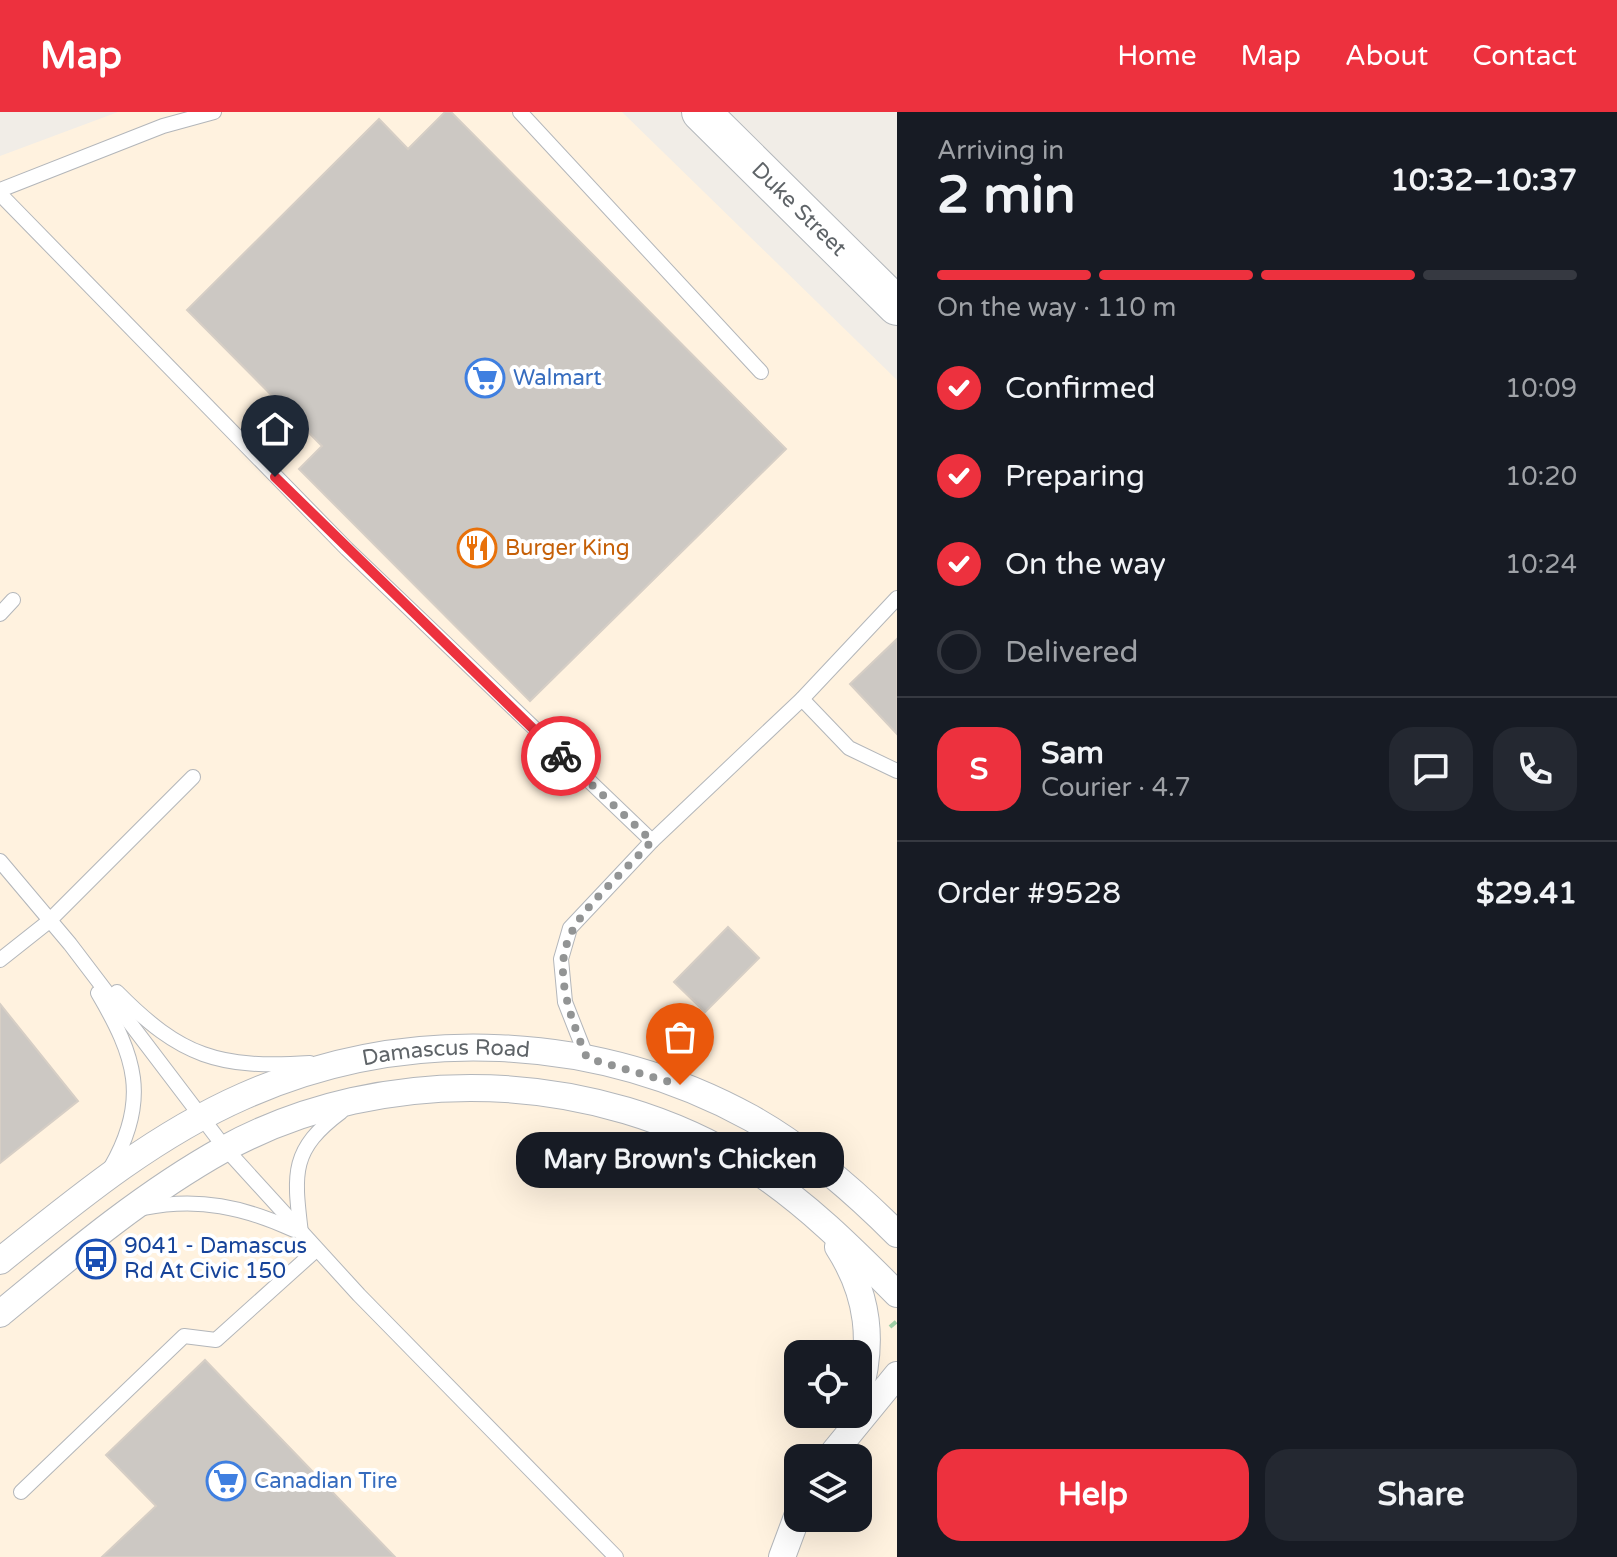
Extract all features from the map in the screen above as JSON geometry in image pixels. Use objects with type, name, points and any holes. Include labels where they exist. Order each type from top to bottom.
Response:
[{"type":"main road","name":"Duke Street","points":[[701,112],[897,306]]},
{"type":"main road","name":"Duke Street","points":[[737,112],[897,278]]},
{"type":"street","name":"Damascus Road","points":[[0,1261],[141,1152],[201,1117],[281,1081],[350,1061],[400,1052],[482,1047],[587,1058],[642,1071],[717,1101],[787,1140],[863,1201],[897,1234]]},
{"type":"street","name":"Damascus Road","points":[[0,1314],[130,1211],[225,1148],[285,1122],[355,1101],[391,1094],[465,1088],[577,1099],[684,1132],[748,1166],[800,1202],[897,1294]]},
{"type":"street","name":"Damascus Road","points":[[800,1202],[836,1243],[860,1287],[867,1340]]},
{"type":"street","points":[[840,1444],[897,1375]]},
{"type":"street","points":[[842,1444],[867,1421],[897,1404]]},
{"type":"street","points":[[782,1557],[791,1532]]},
{"type":"lane","points":[[214,112],[163,126],[0,192],[356,559],[652,841]]},
{"type":"lane","points":[[520,112],[761,372]]},
{"type":"lane","points":[[587,1058],[565,1002],[561,959],[570,928],[652,841],[802,699],[897,598]]},
{"type":"lane","points":[[0,614],[13,600]]},
{"type":"lane","points":[[802,699],[849,748],[897,771]]},
{"type":"lane","points":[[0,960],[48,922],[193,777]]},
{"type":"lane","points":[[0,861],[48,922],[145,1020],[188,1050],[239,1063],[350,1061]]},
{"type":"lane","points":[[70,944],[225,1148],[301,1234],[616,1557]]},
{"type":"lane","points":[[70,944],[125,1038],[135,1081],[131,1124],[123,1146],[95,1186]]},
{"type":"lane","points":[[301,1234],[296,1188],[299,1162],[313,1133],[355,1101]]},
{"type":"lane","points":[[863,1201],[897,1216]]},
{"type":"lane","points":[[130,1211],[185,1202],[211,1204],[255,1214],[301,1234]]},
{"type":"lane","points":[[21,1492],[184,1336],[216,1340],[316,1250]]},
{"type":"path","points":[[890,1327],[897,1333]]},
{"type":"shaded area","points":[[118,112],[622,112],[897,380],[897,1557],[0,1557],[0,156]]},
{"type":"building","name":"Walmart","points":[[445,112],[451,112],[786,449],[530,701],[299,469],[322,446],[187,310],[379,119],[408,149]]},
{"type":"building","points":[[897,639],[897,734],[850,684]]},
{"type":"building","points":[[728,927],[759,958],[705,1012],[674,982]]},
{"type":"building","points":[[0,1004],[78,1101],[0,1163]]},
{"type":"building","name":"Canadian Tire","points":[[205,1360],[395,1557],[102,1557],[156,1506],[106,1455]]},
{"type":"way so far","points":[[561,756],[652,841],[570,928],[561,959],[565,1002],[573,1025],[587,1058],[642,1071],[680,1085]]},
{"type":"place","name":"Walmart","points":[[485,378]]},
{"type":"place","name":"Burger King","points":[[477,548]]},
{"type":"place","name":"Mary Brown's Chicken","points":[[680,1085]]},
{"type":"place","name":"9041 - Damascus Rd At Civic 150","points":[[96,1259]]},
{"type":"place","name":"Canadian Tire","points":[[226,1481]]},
{"type":"route","points":[[275,477],[383,586],[561,756]]}]
